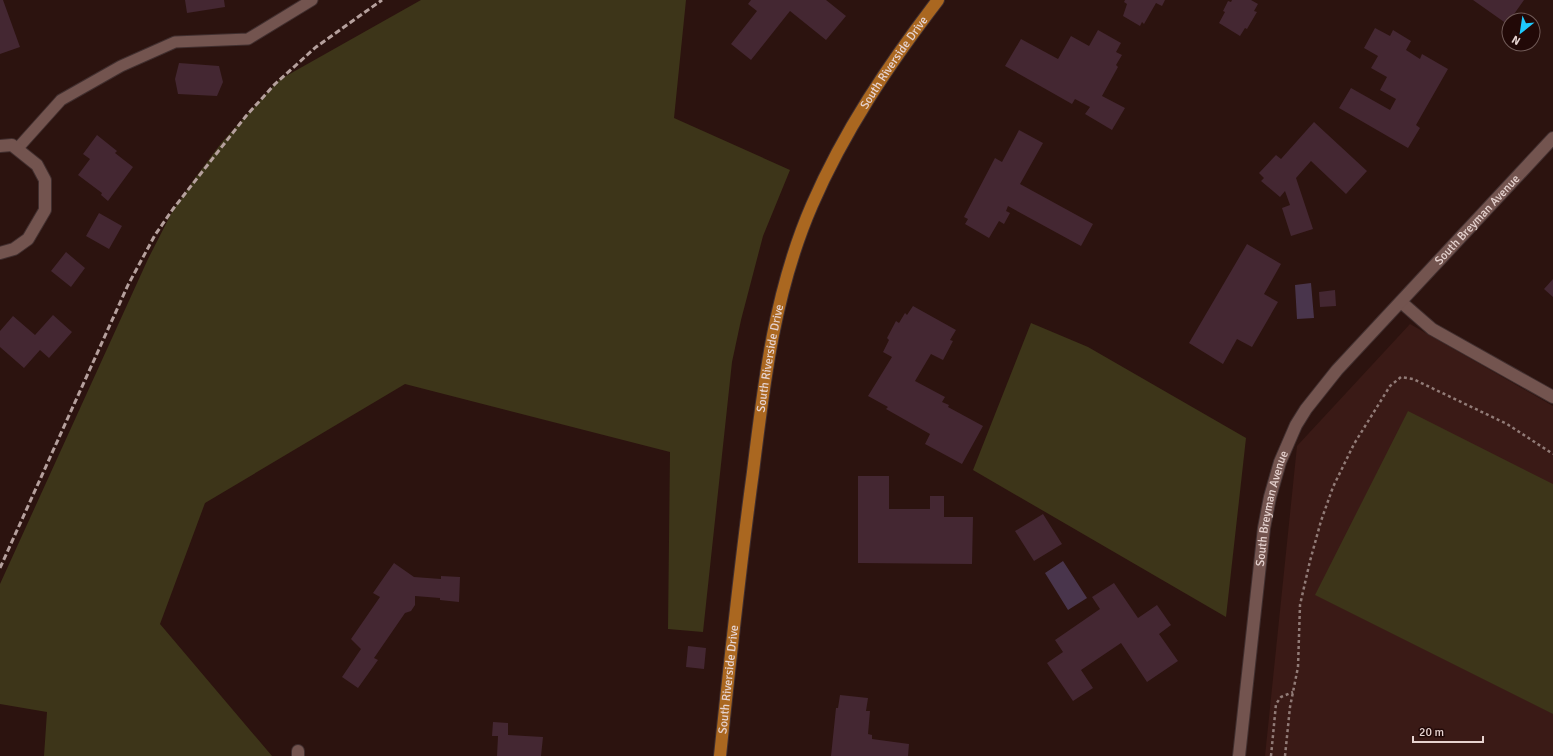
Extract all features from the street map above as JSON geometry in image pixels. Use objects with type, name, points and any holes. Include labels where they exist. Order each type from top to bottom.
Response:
[{"type":"main road","name":"South Riverside Drive","points":[[720,756],[739,573],[769,348],[792,259],[811,207],[834,159],[875,87],[898,53],[938,0]]},
{"type":"street","name":"South Breyman Avenue","points":[[1239,756],[1264,528],[1270,497],[1287,442],[1306,409],[1337,370],[1553,138]]},
{"type":"street","points":[[0,146],[12,145],[37,165],[44,180],[45,210],[28,239],[14,249],[0,253]]},
{"type":"street","points":[[1401,302],[1432,329],[1553,398]]},
{"type":"lane","points":[[17,149],[61,100],[121,66],[175,42],[248,39],[312,0]]},
{"type":"path","points":[[1285,756],[1293,692],[1298,666],[1300,605],[1311,556],[1321,521],[1333,487],[1354,444],[1395,380],[1401,377],[1429,386],[1507,424],[1553,454]]},
{"type":"path","points":[[1271,756],[1276,704],[1281,697],[1293,692]]},
{"type":"shaded area","points":[[421,0],[686,0],[674,118],[790,170],[763,236],[741,320],[732,362],[703,632],[668,629],[670,452],[405,384],[205,503],[160,624],[272,756],[44,756],[47,712],[0,704],[0,584],[148,259],[172,212],[195,178],[222,142],[279,80]]},
{"type":"shaded area","points":[[1311,283],[1314,318],[1297,319],[1295,285]]},
{"type":"shaded area","points":[[1031,323],[1088,347],[1246,438],[1226,617],[973,470]]},
{"type":"shaded area","points":[[1410,324],[1553,406],[1553,756],[1265,756],[1297,446]]},
{"type":"shaded area","points":[[1408,411],[1553,484],[1553,714],[1315,595]]},
{"type":"shaded area","points":[[1063,561],[1087,598],[1068,610],[1045,573]]},
{"type":"building","points":[[0,0],[3,0],[20,47],[0,54]]},
{"type":"building","points":[[185,0],[224,0],[225,7],[187,13]]},
{"type":"building","points":[[751,0],[826,0],[846,16],[826,40],[790,11],[751,60],[731,44],[757,11],[748,4]]},
{"type":"building","points":[[1125,0],[1165,0],[1162,6],[1156,3],[1144,24],[1142,22],[1140,26],[1123,16],[1127,4],[1124,2]]},
{"type":"building","points":[[1232,0],[1251,0],[1258,4],[1254,11],[1257,12],[1247,29],[1245,28],[1240,36],[1219,23],[1225,12],[1223,11],[1228,1],[1231,2]]},
{"type":"building","points":[[1473,0],[1524,0],[1516,12],[1501,12],[1501,20]]},
{"type":"building","points":[[1375,28],[1390,36],[1393,30],[1411,41],[1406,50],[1420,59],[1422,54],[1448,69],[1416,125],[1420,128],[1408,148],[1339,108],[1351,88],[1390,110],[1396,99],[1380,90],[1387,77],[1371,68],[1378,56],[1364,48]]},
{"type":"building","points":[[1098,30],[1121,43],[1116,52],[1122,55],[1116,65],[1118,67],[1102,96],[1125,108],[1112,130],[1085,114],[1090,107],[1075,99],[1072,104],[1005,66],[1021,39],[1058,59],[1071,36],[1089,46]]},
{"type":"building","points":[[179,63],[219,66],[223,82],[217,96],[178,94],[175,79]]},
{"type":"building","points":[[1314,122],[1367,171],[1346,194],[1311,161],[1296,178],[1313,229],[1291,236],[1282,208],[1290,205],[1285,191],[1280,197],[1261,181],[1264,178],[1259,173],[1276,155],[1281,159]]},
{"type":"building","points":[[1019,130],[1043,143],[1020,184],[1093,224],[1081,246],[1008,206],[1006,211],[1010,213],[1004,224],[999,221],[989,238],[965,224],[968,219],[964,217],[995,158],[1002,162]]},
{"type":"building","points":[[97,135],[117,151],[115,153],[133,167],[108,201],[101,195],[102,193],[78,175],[90,159],[83,154]]},
{"type":"building","points":[[99,213],[122,226],[109,249],[86,236]]},
{"type":"building","points":[[1247,244],[1281,264],[1264,294],[1278,302],[1252,347],[1237,339],[1223,364],[1189,343]]},
{"type":"building","points":[[66,252],[85,268],[71,287],[51,271]]},
{"type":"building","points":[[1553,279],[1553,297],[1544,289]]},
{"type":"building","points":[[1335,290],[1336,306],[1320,307],[1319,292]]},
{"type":"building","points":[[913,306],[956,330],[950,340],[953,341],[943,360],[931,354],[915,381],[945,397],[942,402],[949,405],[948,407],[983,426],[962,464],[925,444],[930,434],[886,409],[888,407],[868,396],[892,357],[883,352],[889,340],[887,338],[896,321],[899,323],[905,313],[907,315]]},
{"type":"building","points":[[53,315],[72,332],[49,358],[40,350],[24,368],[0,347],[0,331],[13,316],[35,335]]},
{"type":"building","points":[[858,476],[889,476],[889,509],[930,509],[930,496],[944,496],[944,517],[973,517],[972,564],[858,563]]},
{"type":"building","points":[[1043,514],[1062,544],[1034,561],[1015,531]]},
{"type":"building","points":[[394,563],[414,577],[441,579],[441,576],[460,577],[459,602],[440,600],[440,598],[415,596],[415,605],[411,611],[405,613],[374,658],[378,660],[358,688],[342,677],[361,649],[351,639],[380,597],[373,593]]},
{"type":"building","points":[[1114,583],[1138,618],[1157,605],[1171,625],[1159,634],[1178,661],[1147,682],[1121,643],[1081,670],[1093,688],[1073,701],[1047,663],[1063,652],[1055,640],[1100,609],[1092,597]]},
{"type":"building","points":[[688,646],[706,648],[704,669],[686,667]]},
{"type":"building","points":[[840,695],[868,698],[866,711],[870,711],[868,734],[872,735],[872,739],[909,744],[908,756],[831,756],[836,708],[838,708]]},
{"type":"building","points":[[493,722],[508,723],[508,735],[543,737],[541,756],[497,756],[498,736],[492,736]]},
{"type":"railway","points":[[0,568],[128,285],[155,235],[173,209],[246,116],[275,84],[316,47],[382,0]]}]
